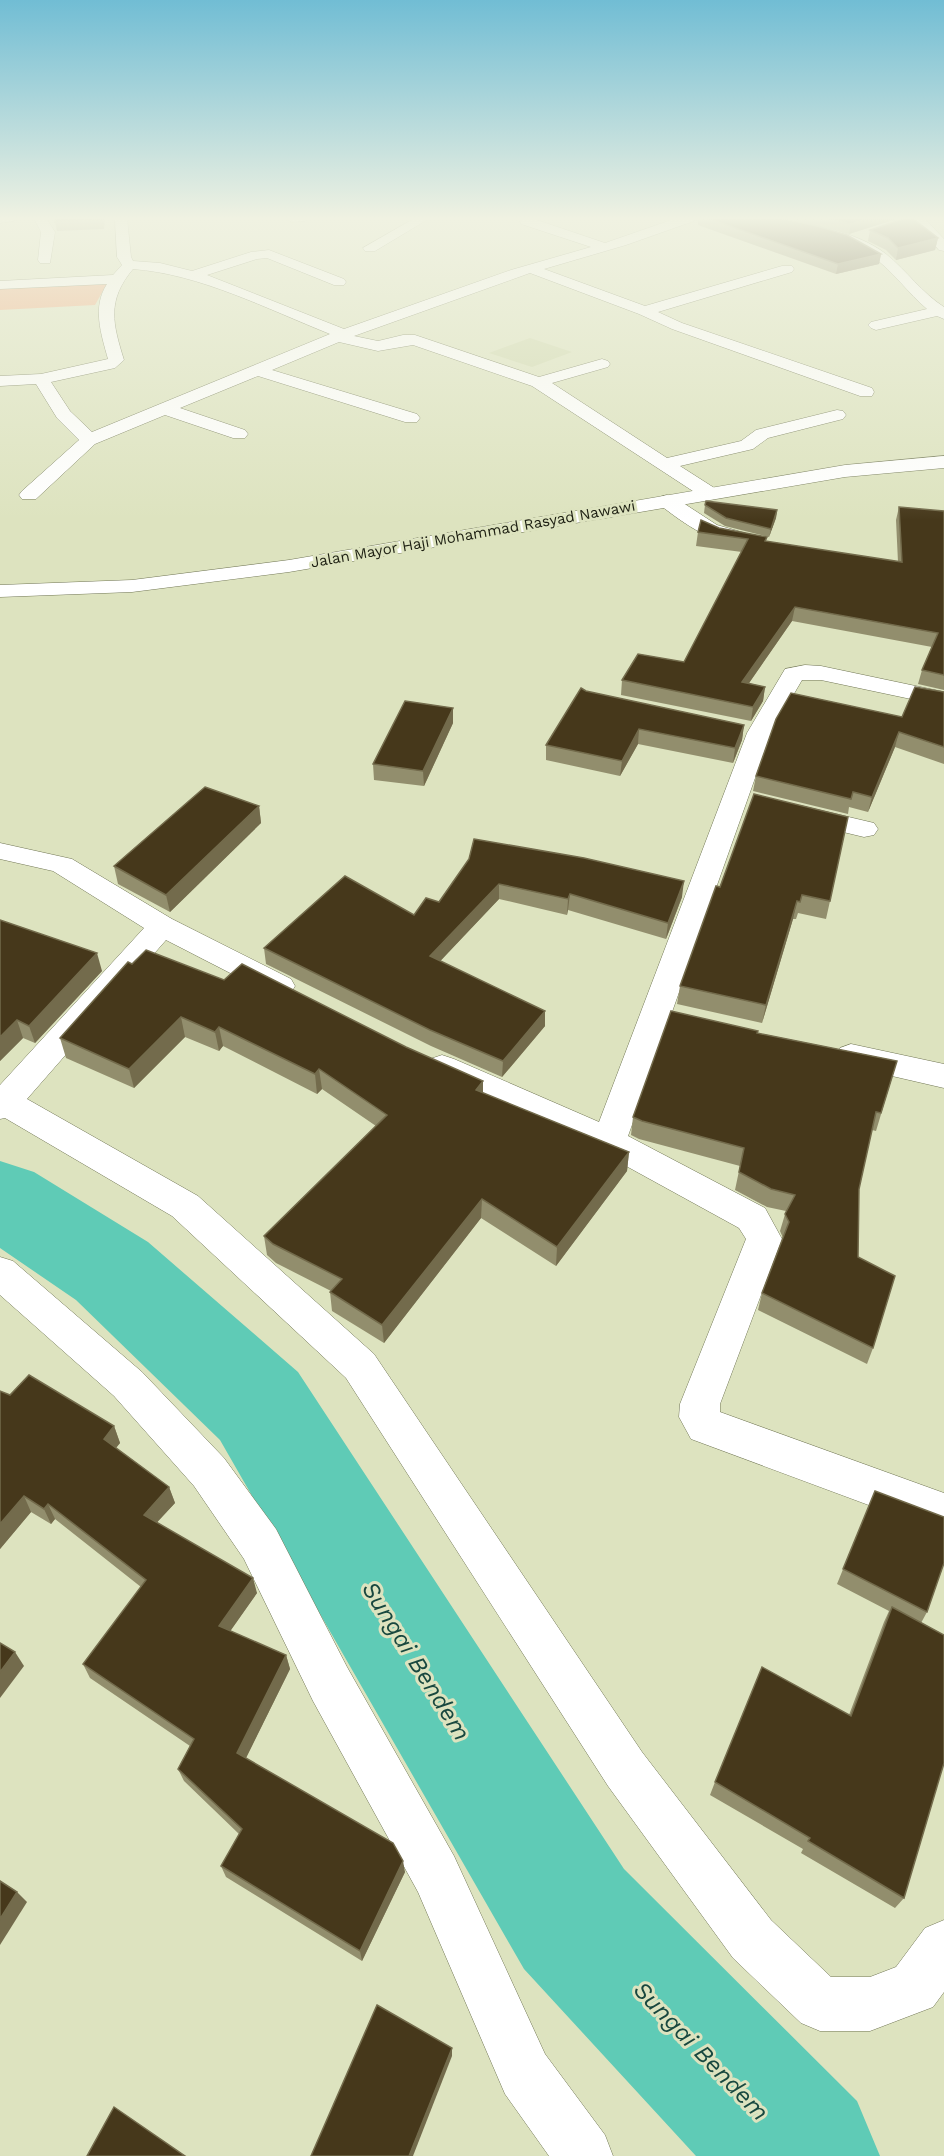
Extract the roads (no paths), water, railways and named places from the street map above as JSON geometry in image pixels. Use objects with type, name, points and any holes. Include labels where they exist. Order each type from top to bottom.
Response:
[{"type":"street","points":[[0,381],[41,379],[109,365],[116,360],[104,319]]},
{"type":"street","points":[[302,319],[342,335],[378,346],[403,340],[415,340],[538,382],[709,493]]},
{"type":"street","points":[[29,495],[88,440],[342,335],[389,319]]},
{"type":"street","points":[[662,319],[698,334],[866,392]]},
{"type":"street","points":[[876,325],[908,319]]},
{"type":"street","points":[[538,382],[602,364]]},
{"type":"street","points":[[256,370],[411,418]]},
{"type":"street","points":[[41,379],[63,414],[88,440]]},
{"type":"street","points":[[166,409],[239,434]]},
{"type":"street","points":[[665,464],[747,445],[762,434],[837,415]]},
{"type":"street","name":"Jalan Mayor Haji Mohammad Rasyad Nawawi","points":[[0,591],[132,585],[289,566],[845,471],[944,462]]},
{"type":"street","points":[[667,501],[699,525],[725,535],[758,542]]},
{"type":"street","points":[[609,1141],[656,1012],[759,804],[747,730],[793,674],[805,672],[821,673],[944,699]]},
{"type":"street","points":[[759,804],[864,829]]},
{"type":"street","points":[[0,851],[62,865],[162,926],[303,997]]},
{"type":"street","points":[[162,926],[2,1102],[185,1206],[360,1366],[625,1769],[752,1939],[820,2004],[870,2004],[914,1988],[944,1947]]},
{"type":"street","points":[[656,1012],[690,1020]]},
{"type":"street","points":[[824,1051],[944,1076]]},
{"type":"street","points":[[418,1056],[609,1141],[752,1218],[764,1239],[700,1404],[699,1417],[706,1426],[897,1498],[944,1513]]},
{"type":"street","points":[[0,1272],[128,1384],[209,1472],[260,1544],[330,1684],[436,1875],[525,2074],[584,2156]]},
{"type":"waterway","name":"Sungai Bendem","points":[[0,1199],[112,1271],[259,1406],[574,1919],[802,2156]]}]
